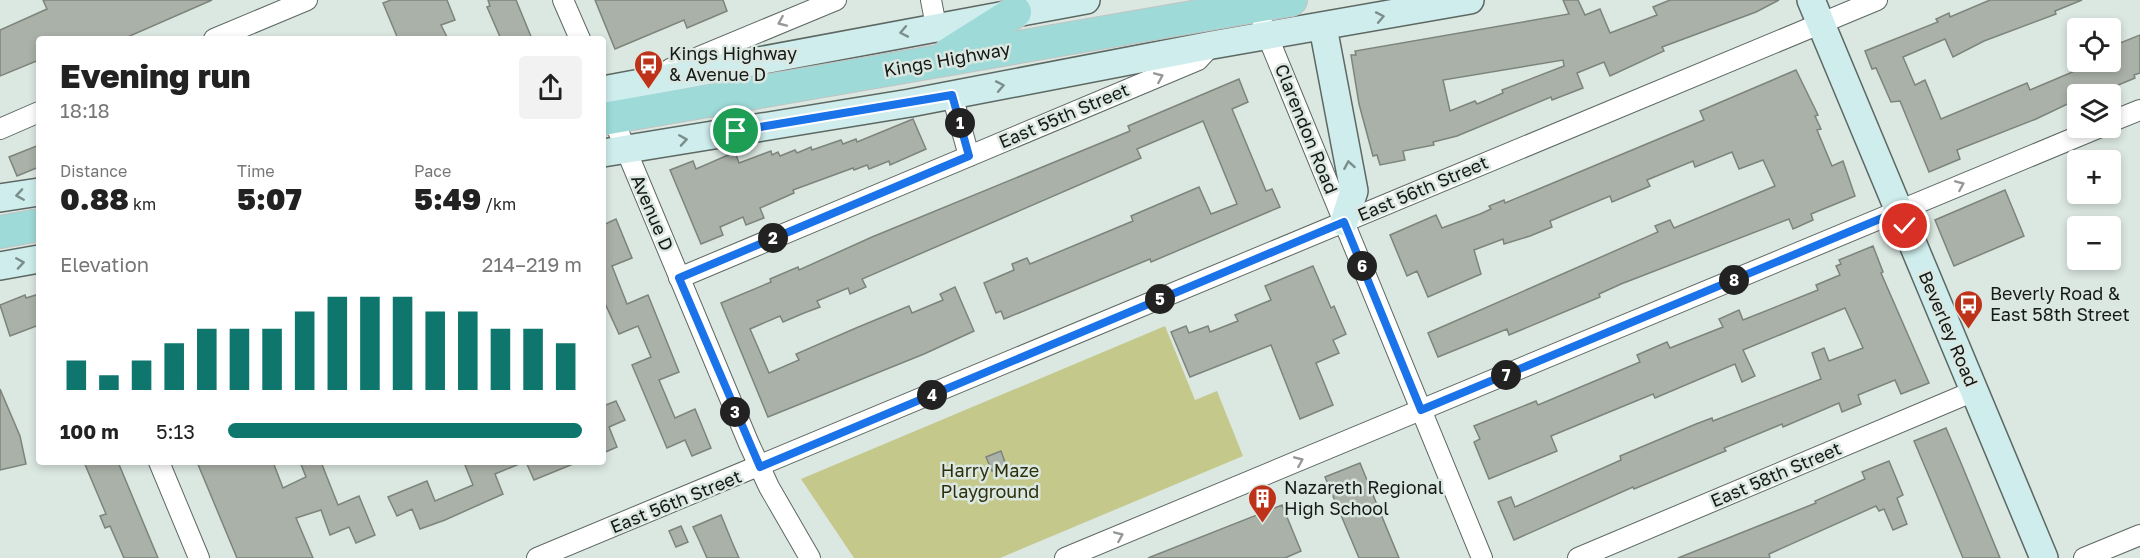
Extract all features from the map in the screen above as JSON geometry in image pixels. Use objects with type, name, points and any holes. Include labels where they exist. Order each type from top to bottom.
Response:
[{"type":"main road","name":"Kings Highway","points":[[606,106],[936,62],[1254,3],[1291,0]]},
{"type":"main road","points":[[936,62],[1015,12]]},
{"type":"main road","points":[[0,232],[36,226]]},
{"type":"street","points":[[221,36],[307,0]]},
{"type":"street","points":[[563,0],[579,36]]},
{"type":"street","points":[[633,85],[836,0]]},
{"type":"street","name":"Kings Highway","points":[[931,0],[936,26]]},
{"type":"street","name":"Kings Highway","points":[[606,105],[633,85],[936,26],[1086,0]]},
{"type":"street","name":"Kings Highway","points":[[614,152],[952,95],[1212,45],[1470,0]]},
{"type":"street","name":"East 56th Street","points":[[537,558],[1344,222],[1816,12],[1877,0]]},
{"type":"street","name":"Clarendon Road","points":[[1254,3],[1482,558]]},
{"type":"street","name":"Beverley Road","points":[[1816,12],[2044,558]]},
{"type":"street","points":[[1323,27],[1354,191],[1344,222]]},
{"type":"street","name":"East 55th Street","points":[[679,278],[1198,60],[1212,45]]},
{"type":"street","name":"Kings Highway","points":[[952,95],[969,156]]},
{"type":"street","points":[[2121,118],[2140,110]]},
{"type":"street","name":"Avenue D","points":[[606,111],[614,152],[679,278],[760,467],[810,558]]},
{"type":"street","points":[[0,129],[36,113]]},
{"type":"street","points":[[1065,558],[2074,138]]},
{"type":"street","points":[[0,198],[36,192]]},
{"type":"street","points":[[0,266],[36,260]]},
{"type":"street","name":"East 58th Street","points":[[1578,558],[1974,391]]},
{"type":"street","points":[[160,465],[199,558]]},
{"type":"street","points":[[2084,558],[2140,535]]},
{"type":"green space","name":"Harry Maze Playground","points":[[1165,326],[1195,400],[1217,391],[1243,456],[1000,558],[854,558],[801,479]]},
{"type":"building","points":[[43,0],[212,0],[130,36],[36,36],[36,61],[0,76],[0,30],[47,9]]},
{"type":"building","points":[[391,0],[447,0],[455,20],[441,25],[446,36],[397,36],[383,3]]},
{"type":"building","points":[[488,0],[516,0],[531,36],[500,36],[487,7],[490,6]]},
{"type":"building","points":[[595,0],[723,0],[727,11],[687,28],[684,20],[615,49]]},
{"type":"building","points":[[1563,0],[1578,0],[1585,15],[1600,9],[1610,33],[1657,15],[1653,7],[1670,0],[1779,0],[1756,12],[1662,47],[1664,51],[1610,76],[1604,62],[1577,73],[1583,88],[1552,100],[1551,97],[1457,136],[1433,142],[1434,145],[1403,151],[1405,160],[1380,165],[1377,155],[1373,156],[1359,104],[1351,55],[1356,55],[1355,51],[1569,14]],"holes":[[[1563,60],[1564,66],[1502,90],[1503,93],[1477,104],[1475,101],[1450,111],[1443,80]]]},
{"type":"building","points":[[1990,0],[2082,0],[2055,11],[2056,14],[1984,41],[1953,57],[1945,39],[1903,57],[1915,85],[1925,80],[1941,119],[2027,83],[2030,90],[2072,72],[2121,72],[2121,43],[2140,35],[2140,73],[2134,75],[2135,78],[2121,84],[2067,84],[2067,104],[1957,150],[1960,159],[1929,172],[1900,101],[1891,102],[1876,68],[1872,69],[1865,51],[1938,22],[1936,19],[1949,13],[1950,17]]},
{"type":"building","points":[[1796,70],[1818,115],[1815,116],[1821,129],[1817,130],[1832,166],[1843,161],[1855,196],[1811,214],[1813,220],[1793,229],[1789,219],[1621,284],[1599,294],[1600,297],[1509,335],[1507,329],[1438,357],[1428,333],[1658,232],[1655,226],[1670,220],[1674,228],[1775,186],[1763,160],[1739,169],[1732,152],[1695,167],[1693,161],[1647,180],[1650,186],[1612,202],[1610,196],[1550,221],[1552,227],[1530,236],[1504,244],[1503,239],[1474,250],[1481,274],[1428,297],[1417,271],[1407,276],[1390,235],[1436,215],[1442,228],[1480,214],[1491,209],[1489,206],[1504,200],[1505,203],[1704,120],[1700,111]]},
{"type":"building","points":[[1239,79],[1248,102],[1232,109],[1266,191],[1272,189],[1280,207],[1151,262],[1150,259],[1004,319],[1001,311],[996,313],[984,283],[1014,270],[1012,264],[1027,258],[1030,264],[1133,221],[1131,216],[1199,187],[1211,214],[1237,204],[1203,121],[1137,149],[1141,158],[862,279],[866,287],[850,294],[848,288],[817,301],[820,307],[783,322],[780,316],[750,329],[769,373],[799,360],[796,354],[856,328],[909,306],[912,313],[943,300],[940,294],[955,287],[974,331],[924,354],[768,417],[721,303],[771,282],[770,279],[798,267],[799,270],[872,237],[1130,131],[1128,126]]},
{"type":"building","points":[[913,119],[926,149],[890,165],[889,161],[869,169],[867,165],[854,170],[853,168],[793,190],[794,193],[760,208],[764,218],[746,225],[743,217],[720,227],[723,235],[701,244],[670,170],[693,161],[696,169],[735,152],[739,163],[771,151],[772,155],[778,152],[780,156],[795,150],[797,153],[811,147],[812,150],[841,140],[843,144],[856,139],[857,142]]},
{"type":"building","points":[[36,146],[36,168],[17,176],[9,157]]},
{"type":"building","points":[[2005,190],[2024,236],[1954,266],[1935,220]]},
{"type":"building","points":[[616,219],[632,258],[612,266],[627,304],[648,295],[679,372],[659,380],[675,418],[695,409],[711,448],[692,456],[685,440],[667,448],[632,365],[651,357],[638,326],[619,334],[606,306],[606,224]]},
{"type":"building","points":[[1873,246],[1883,272],[1881,273],[1929,383],[1901,394],[1895,380],[1858,395],[1861,404],[1842,412],[1839,403],[1783,427],[1782,424],[1724,448],[1726,451],[1634,489],[1633,487],[1514,540],[1498,502],[1511,497],[1515,507],[1621,460],[1620,456],[1696,424],[1712,418],[1713,421],[1821,379],[1812,353],[1824,348],[1829,361],[1863,348],[1845,308],[1743,350],[1755,376],[1742,382],[1735,364],[1655,398],[1653,394],[1551,436],[1557,451],[1489,479],[1474,442],[1480,439],[1474,426],[1536,401],[1538,405],[1640,362],[1637,355],[1667,342],[1670,348],[1723,327],[1719,319],[1739,310],[1743,320],[1818,290],[1816,285],[1840,275],[1836,266],[1841,264],[1839,260]]},
{"type":"building","points":[[1313,266],[1331,308],[1334,306],[1346,334],[1333,340],[1339,353],[1316,363],[1333,405],[1300,419],[1271,345],[1190,377],[1171,332],[1186,326],[1189,333],[1208,326],[1210,332],[1238,321],[1235,315],[1271,300],[1265,286]]},
{"type":"building","points":[[25,295],[26,298],[36,295],[36,326],[10,336],[0,305]]},
{"type":"building","points":[[0,389],[20,436],[26,464],[0,470]]},
{"type":"building","points":[[616,401],[625,420],[609,427],[617,447],[606,452],[606,405]]},
{"type":"building","points":[[1946,428],[2000,558],[1963,558],[1914,441]]},
{"type":"building","points":[[1001,451],[1006,465],[992,471],[986,457]]},
{"type":"building","points":[[1889,461],[1903,495],[1897,498],[1907,524],[1893,530],[1884,509],[1879,511],[1876,506],[1769,554],[1770,558],[1678,558],[1816,503],[1815,501],[1865,479],[1862,472]]},
{"type":"building","points":[[1360,463],[1399,558],[1359,558],[1325,477]]},
{"type":"building","points":[[85,465],[119,465],[158,558],[124,558],[110,526],[105,528],[100,516],[106,514]]},
{"type":"building","points":[[198,465],[274,465],[283,488],[306,477],[301,465],[322,465],[338,505],[359,496],[375,535],[356,543],[349,527],[330,535],[321,510],[296,518],[313,558],[237,558]]},
{"type":"building","points":[[465,465],[517,465],[495,474],[503,494],[420,529],[412,509],[397,516],[388,497],[427,481],[435,501],[473,485]]},
{"type":"building","points":[[527,465],[571,465],[534,480]]},
{"type":"building","name":"Nazareth Regional High School","points":[[1282,505],[1301,551],[1285,558],[1148,558]]},
{"type":"building","points":[[721,515],[739,558],[707,558],[693,527]]},
{"type":"building","points":[[681,526],[688,542],[676,547],[669,531]]},
{"type":"place","name":"Kings Highway & Avenue D","points":[[648,90]]},
{"type":"place","name":"Beverly Road & East 58th Street","points":[[1969,330]]},
{"type":"place","name":"Nazareth Regional High School","points":[[1263,524]]},
{"type":"route","points":[[736,131],[910,104],[952,95],[969,156],[679,278],[760,467],[1344,222],[1421,410],[1899,211],[1905,226]]}]
